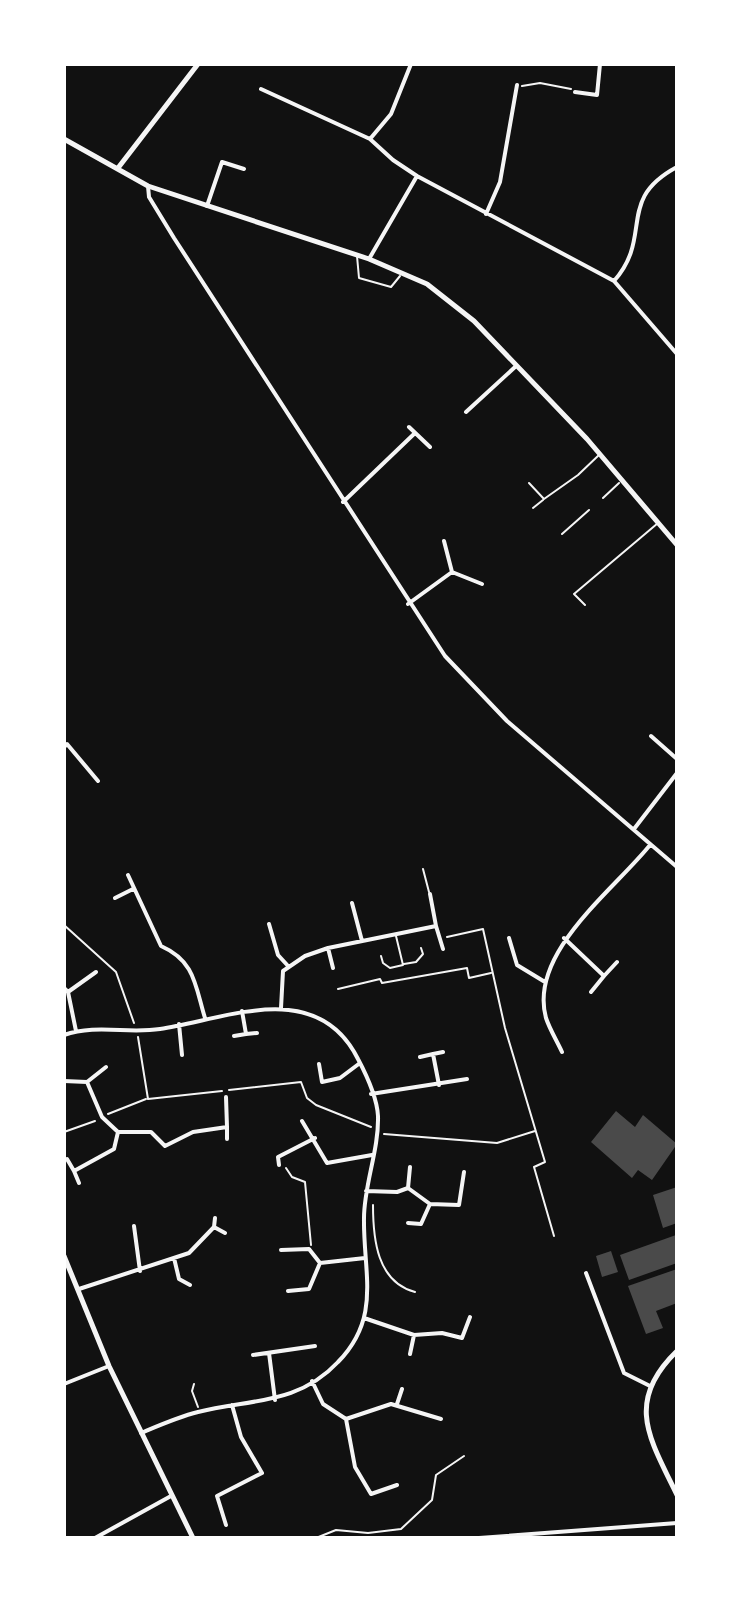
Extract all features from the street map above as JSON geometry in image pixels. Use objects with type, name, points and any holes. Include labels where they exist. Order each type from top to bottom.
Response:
[{"type":"street","points":[[118,168],[198,64]]},
{"type":"street","points":[[370,139],[391,114],[411,64]]},
{"type":"street","points":[[576,91],[597,95],[600,64]]},
{"type":"street","points":[[486,214],[500,182],[517,85]]},
{"type":"street","points":[[261,89],[370,139],[417,176],[614,281],[677,354]]},
{"type":"street","points":[[64,139],[148,186],[369,259],[427,284],[474,321],[601,453],[677,545]]},
{"type":"street","points":[[207,206],[222,162],[244,169]]},
{"type":"street","points":[[614,281],[631,257],[643,196],[652,181],[677,167]]},
{"type":"street","points":[[369,259],[417,176]]},
{"type":"street","points":[[148,186],[149,197],[408,604],[472,688],[677,867]]},
{"type":"street","points":[[466,412],[515,367]]},
{"type":"street","points":[[409,427],[430,447]]},
{"type":"street","points":[[343,502],[415,433]]},
{"type":"street","points":[[444,541],[452,572]]},
{"type":"street","points":[[408,604],[452,572]]},
{"type":"street","points":[[452,572],[482,584]]},
{"type":"street","points":[[651,736],[677,759]]},
{"type":"street","points":[[65,744],[98,781]]},
{"type":"street","points":[[634,829],[677,773]]},
{"type":"street","points":[[562,1052],[546,1017],[545,982],[564,938],[650,845]]},
{"type":"street","points":[[128,875],[161,946],[179,954],[188,963],[205,1018]]},
{"type":"street","points":[[115,898],[133,889]]},
{"type":"street","points":[[430,894],[443,949]]},
{"type":"street","points":[[352,903],[362,941]]},
{"type":"street","points":[[269,924],[278,955],[289,967]]},
{"type":"street","points":[[281,1008],[283,971],[289,967],[328,948],[436,926]]},
{"type":"street","points":[[509,938],[517,965],[545,982]]},
{"type":"street","points":[[564,938],[604,976]]},
{"type":"street","points":[[328,948],[333,968]]},
{"type":"street","points":[[591,992],[617,962]]},
{"type":"street","points":[[76,1031],[66,990],[96,972]]},
{"type":"street","points":[[64,1035],[76,1031],[159,1030],[242,1011],[281,1008],[333,1028],[360,1063],[369,1081],[378,1115],[366,1191],[368,1310],[355,1339],[338,1363],[275,1400],[200,1412],[140,1434]]},
{"type":"street","points":[[242,1011],[246,1034]]},
{"type":"street","points":[[179,1024],[182,1055]]},
{"type":"street","points":[[234,1036],[257,1033]]},
{"type":"street","points":[[420,1057],[443,1052]]},
{"type":"street","points":[[433,1054],[439,1085]]},
{"type":"street","points":[[319,1064],[322,1082],[340,1078],[360,1063]]},
{"type":"street","points":[[64,1081],[87,1082],[106,1067]]},
{"type":"street","points":[[371,1094],[467,1079]]},
{"type":"street","points":[[87,1082],[102,1117],[118,1132],[151,1132],[165,1146],[193,1132],[227,1127]]},
{"type":"street","points":[[226,1097],[227,1139]]},
{"type":"street","points":[[302,1121],[315,1138],[327,1163],[372,1155]]},
{"type":"street","points":[[74,1171],[114,1149],[118,1132]]},
{"type":"street","points":[[279,1165],[278,1157],[315,1138]]},
{"type":"street","points":[[67,1159],[79,1183]]},
{"type":"street","points":[[408,1188],[410,1167]]},
{"type":"street","points":[[408,1188],[430,1204],[459,1205],[464,1172]]},
{"type":"street","points":[[366,1191],[397,1192],[408,1188]]},
{"type":"street","points":[[408,1223],[421,1224],[430,1204]]},
{"type":"street","points":[[79,1289],[189,1253],[214,1227],[215,1218]]},
{"type":"street","points":[[134,1226],[140,1271]]},
{"type":"street","points":[[214,1227],[225,1233]]},
{"type":"street","points":[[281,1250],[309,1249],[320,1263]]},
{"type":"street","points":[[64,1256],[140,1434],[193,1538]]},
{"type":"street","points":[[174,1258],[179,1279],[190,1285]]},
{"type":"street","points":[[320,1263],[365,1258]]},
{"type":"street","points":[[288,1291],[309,1289],[320,1263]]},
{"type":"street","points":[[586,1273],[623,1372],[629,1379],[650,1386]]},
{"type":"street","points":[[364,1318],[414,1335],[442,1333],[462,1338],[470,1317]]},
{"type":"street","points":[[410,1354],[414,1335]]},
{"type":"street","points":[[253,1355],[315,1346]]},
{"type":"street","points":[[677,1351],[650,1386],[645,1410],[647,1430],[677,1495]]},
{"type":"street","points":[[269,1353],[275,1400]]},
{"type":"street","points":[[64,1384],[109,1366]]},
{"type":"street","points":[[312,1381],[323,1404],[346,1419],[355,1467],[371,1494],[397,1485]]},
{"type":"street","points":[[397,1404],[402,1389]]},
{"type":"street","points":[[346,1419],[386,1404],[397,1404],[441,1419]]},
{"type":"street","points":[[226,1525],[217,1496],[262,1473],[241,1437],[232,1405]]},
{"type":"street","points":[[95,1538],[171,1496]]},
{"type":"street","points":[[479,1538],[677,1523]]},
{"type":"lane","points":[[357,255],[359,278],[391,287],[403,272]]},
{"type":"lane","points":[[533,508],[578,475],[601,453]]},
{"type":"lane","points":[[603,498],[623,479]]},
{"type":"lane","points":[[529,483],[544,499]]},
{"type":"lane","points":[[562,534],[589,510]]},
{"type":"lane","points":[[585,605],[574,594],[659,523]]},
{"type":"lane","points":[[423,869],[430,894]]},
{"type":"lane","points":[[396,935],[403,965]]},
{"type":"lane","points":[[381,956],[383,963],[390,968],[416,962],[423,954],[421,948]]},
{"type":"path","points":[[517,85],[530,87],[540,83],[576,91]]},
{"type":"path","points":[[64,925],[116,972],[136,1029],[148,1099],[292,1080],[304,1085],[307,1098],[316,1105],[375,1130],[480,1143],[497,1143],[535,1131]]},
{"type":"path","points":[[440,938],[483,929],[492,973],[545,1162],[534,1167],[554,1236]]},
{"type":"path","points":[[338,989],[380,979],[382,983],[467,968],[469,978],[492,973]]},
{"type":"path","points":[[278,1157],[292,1177],[305,1182],[313,1239],[309,1249]]},
{"type":"path","points":[[373,1191],[373,1221],[383,1268],[393,1284],[415,1292]]},
{"type":"path","points":[[194,1384],[192,1391],[200,1412]]},
{"type":"path","points":[[316,1538],[336,1530],[368,1533],[401,1529],[432,1500],[436,1475],[464,1456]]},
{"type":"building","points":[[616,1111],[635,1127],[643,1115],[677,1144],[652,1180],[638,1170],[632,1178],[591,1142]]},
{"type":"building","points":[[677,1187],[677,1223],[663,1228],[653,1195]]},
{"type":"building","points":[[676,1235],[677,1263],[629,1280],[620,1255]]},
{"type":"building","points":[[611,1251],[618,1272],[602,1277],[596,1256]]},
{"type":"building","points":[[677,1269],[677,1303],[656,1311],[663,1328],[646,1334],[628,1286]]}]
